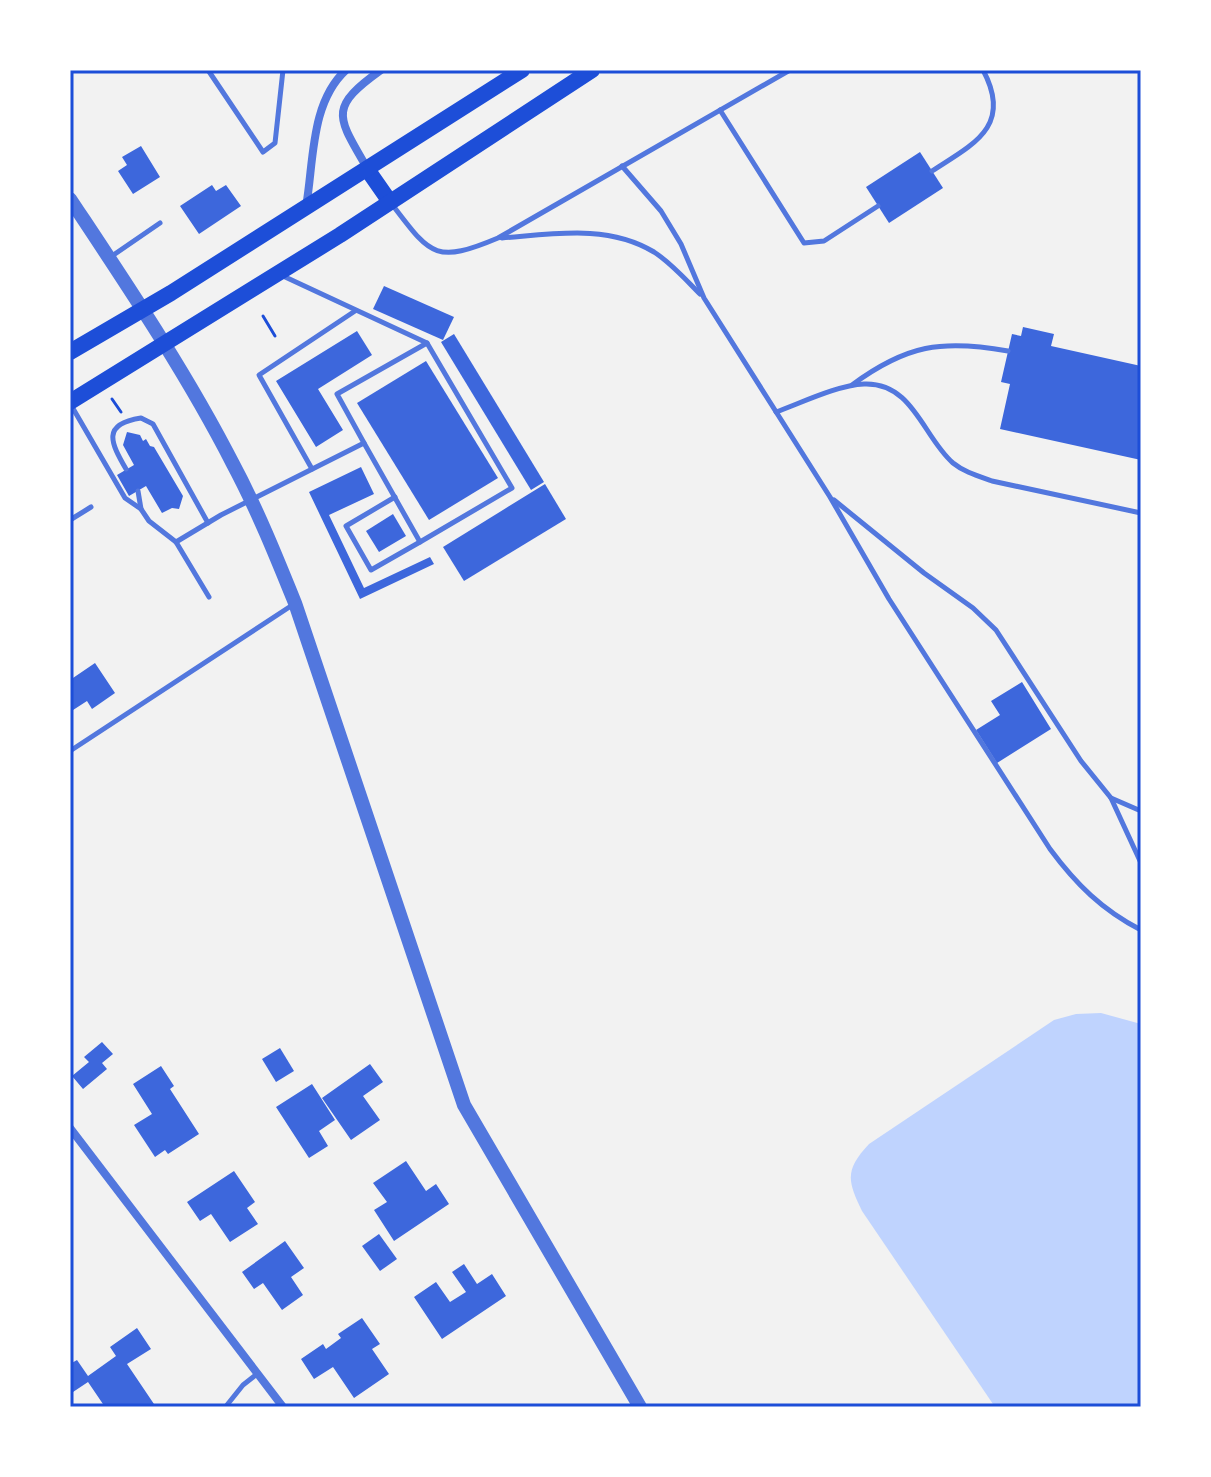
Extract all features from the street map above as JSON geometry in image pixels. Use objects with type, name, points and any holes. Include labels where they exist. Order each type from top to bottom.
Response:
[{"type":"main road","points":[[70,352],[522,70]]},
{"type":"main road","points":[[70,403],[278,274],[592,70]]},
{"type":"main road","points":[[367,169],[390,202]]},
{"type":"street","points":[[306,207],[321,105],[346,70]]},
{"type":"street","points":[[367,169],[345,130],[344,105],[353,90],[381,70]]},
{"type":"street","points":[[70,199],[196,395],[251,501],[295,603],[464,1105],[640,1407]]},
{"type":"street","points":[[70,1128],[283,1407]]},
{"type":"lane","points":[[208,70],[263,152],[275,143],[283,70]]},
{"type":"lane","points":[[390,202],[419,240],[433,251],[467,251],[498,238],[790,70]]},
{"type":"lane","points":[[932,171],[976,142],[987,129],[995,101],[983,70]]},
{"type":"lane","points":[[720,110],[804,243],[824,241],[878,206]]},
{"type":"lane","points":[[622,166],[646,192],[674,233],[704,298],[830,497],[889,599],[1050,849],[1073,880],[1096,902],[1141,930]]},
{"type":"lane","points":[[108,258],[160,223]]},
{"type":"lane","points":[[498,238],[584,232],[624,239],[654,252],[704,298]]},
{"type":"lane","points":[[278,274],[427,343],[512,488],[371,570],[346,526],[395,497]]},
{"type":"lane","points":[[312,469],[259,375],[355,311]]},
{"type":"lane","points":[[420,542],[337,394],[427,343]]},
{"type":"lane","points":[[850,386],[879,365],[923,348],[966,345],[1008,351]]},
{"type":"lane","points":[[776,412],[850,386],[866,384],[898,394],[952,462],[969,473],[992,481],[1141,513]]},
{"type":"lane","points":[[70,403],[125,498],[176,542],[209,597]]},
{"type":"lane","points":[[126,469],[111,444],[112,436],[127,422],[141,418],[147,420],[153,424],[208,523]]},
{"type":"lane","points":[[176,542],[364,443]]},
{"type":"lane","points":[[138,491],[141,509]]},
{"type":"lane","points":[[830,497],[973,608],[996,630],[1081,761],[1111,798],[1141,863]]},
{"type":"lane","points":[[70,520],[91,507]]},
{"type":"lane","points":[[70,751],[295,603]]},
{"type":"lane","points":[[1111,798],[1141,811]]},
{"type":"lane","points":[[228,1407],[243,1385],[257,1374]]},
{"type":"path","points":[[263,316],[275,336]]},
{"type":"path","points":[[112,399],[123,415]]},
{"type":"water","points":[[1101,1013],[1141,1024],[1141,1407],[995,1407],[862,1211],[851,1183],[852,1168],[869,1144],[1054,1020],[1076,1014]]},
{"type":"building","points":[[141,146],[160,177],[133,194],[118,171],[127,165],[122,157]]},
{"type":"building","points":[[920,152],[943,188],[889,223],[866,187]]},
{"type":"building","points":[[212,185],[216,191],[226,185],[241,206],[199,234],[180,206]]},
{"type":"building","points":[[384,286],[454,317],[443,340],[373,309]]},
{"type":"building","points":[[1023,327],[1054,334],[1051,346],[1141,366],[1141,460],[1000,429],[1010,384],[1001,382],[1012,334],[1021,336]]},
{"type":"building","points":[[357,331],[372,355],[318,389],[343,430],[316,447],[276,381]]},
{"type":"building","points":[[454,334],[544,482],[531,490],[441,342]]},
{"type":"building","points":[[426,361],[498,478],[429,520],[357,403]]},
{"type":"building","points":[[127,432],[140,435],[143,441],[146,439],[154,447],[183,496],[179,509],[172,508],[162,513],[146,486],[129,496],[117,475],[134,465],[123,445]]},
{"type":"building","points":[[361,467],[374,494],[329,515],[364,588],[430,557],[434,564],[360,599],[309,492]]},
{"type":"building","points":[[545,484],[566,519],[464,581],[443,547]]},
{"type":"building","points":[[393,514],[406,536],[379,552],[366,531]]},
{"type":"building","points":[[95,663],[115,693],[92,709],[87,701],[70,712],[70,680]]},
{"type":"building","points":[[1022,682],[1051,729],[997,763],[976,730],[1000,715],[991,701]]},
{"type":"building","points":[[102,1042],[113,1054],[102,1063],[107,1069],[83,1089],[72,1076],[89,1062],[84,1057]]},
{"type":"building","points":[[280,1048],[294,1071],[276,1082],[262,1059]]},
{"type":"building","points":[[370,1064],[383,1082],[363,1096],[380,1120],[351,1140],[322,1098]]},
{"type":"building","points":[[161,1066],[174,1086],[170,1089],[199,1134],[168,1154],[165,1150],[155,1157],[134,1125],[152,1114],[133,1084]]},
{"type":"building","points":[[312,1084],[335,1120],[319,1131],[328,1146],[309,1158],[276,1107]]},
{"type":"building","points":[[406,1161],[426,1191],[436,1184],[449,1204],[394,1241],[374,1210],[387,1202],[373,1183]]},
{"type":"building","points":[[234,1171],[255,1202],[247,1208],[258,1224],[230,1242],[211,1214],[200,1221],[187,1202]]},
{"type":"building","points":[[379,1234],[397,1259],[380,1271],[362,1246]]},
{"type":"building","points":[[285,1241],[304,1268],[291,1277],[303,1295],[282,1310],[263,1283],[254,1289],[242,1272]]},
{"type":"building","points":[[464,1264],[477,1284],[492,1274],[506,1296],[442,1339],[414,1297],[436,1282],[450,1302],[466,1292],[452,1272]]},
{"type":"building","points":[[362,1318],[380,1344],[372,1349],[389,1374],[354,1398],[333,1367],[314,1379],[301,1359],[323,1344],[326,1349],[341,1338],[338,1334]]},
{"type":"building","points":[[137,1328],[151,1349],[127,1364],[156,1407],[105,1407],[88,1382],[70,1394],[70,1364],[77,1360],[88,1376],[116,1356],[110,1347]]}]
